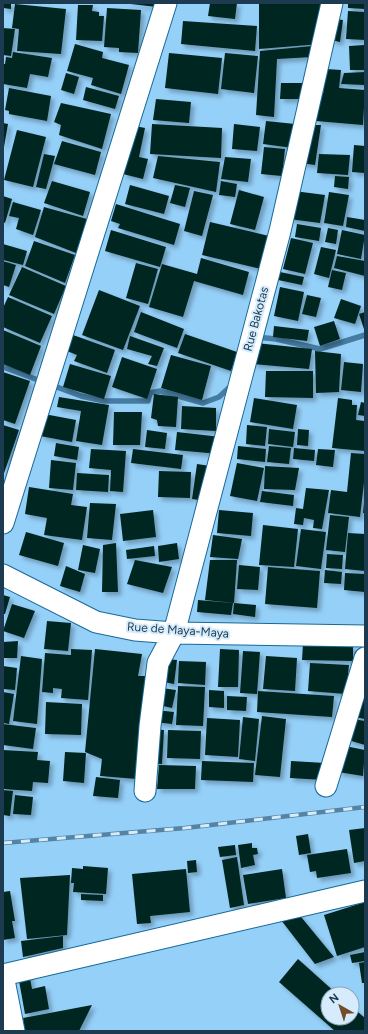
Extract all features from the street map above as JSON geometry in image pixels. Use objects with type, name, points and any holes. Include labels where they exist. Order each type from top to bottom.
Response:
[{"type":"street","points":[[3,523],[166,3]]},
{"type":"street","name":"Rue Bakotas","points":[[145,792],[150,726],[158,663],[174,633],[280,231],[332,3]]},
{"type":"street","name":"Rue de Maya-Maya","points":[[3,575],[96,622],[135,630],[174,633],[365,636]]},
{"type":"street","points":[[326,786],[365,658]]},
{"type":"street","points":[[14,1031],[3,975],[365,891]]},
{"type":"building","points":[[3,3],[11,3],[11,9],[3,8]]},
{"type":"building","points":[[122,3],[158,3],[157,7]]},
{"type":"building","points":[[210,3],[237,3],[235,19],[208,16]]},
{"type":"building","points":[[259,3],[322,3],[321,44],[259,49]]},
{"type":"building","points":[[348,3],[365,3],[365,9],[348,8]]},
{"type":"building","points":[[15,4],[66,9],[61,54],[17,51],[19,29],[12,28]]},
{"type":"building","points":[[78,5],[93,5],[92,11],[99,12],[99,16],[104,16],[102,41],[76,40]]},
{"type":"building","points":[[107,8],[141,10],[138,53],[119,52],[119,48],[104,47]]},
{"type":"building","points":[[348,11],[365,12],[365,40],[346,39]]},
{"type":"building","points":[[335,19],[343,20],[340,42],[331,40]]},
{"type":"building","points":[[183,21],[257,26],[255,51],[181,44]]},
{"type":"building","points":[[3,28],[15,29],[11,56],[3,55]]},
{"type":"building","points":[[75,44],[103,52],[102,58],[129,65],[121,94],[91,85],[93,78],[67,71]]},
{"type":"building","points":[[364,45],[365,70],[350,70],[349,46]]},
{"type":"building","points":[[312,46],[312,57],[277,59],[274,117],[256,115],[260,51]]},
{"type":"building","points":[[13,52],[52,58],[48,77],[30,74],[27,88],[3,84],[3,64],[5,64],[6,57],[12,58]]},
{"type":"building","points":[[169,53],[222,58],[218,94],[165,88]]},
{"type":"building","points":[[225,53],[258,56],[254,93],[221,89]]},
{"type":"building","points":[[326,69],[341,70],[339,88],[365,90],[363,125],[316,121],[319,94],[323,94]]},
{"type":"building","points":[[365,72],[365,85],[341,84],[344,73]]},
{"type":"building","points":[[66,73],[79,77],[74,94],[61,90]]},
{"type":"building","points":[[281,83],[302,83],[302,99],[280,99]]},
{"type":"building","points":[[86,87],[119,96],[115,109],[83,100]]},
{"type":"building","points":[[9,88],[51,96],[47,121],[9,114],[9,111],[5,110]]},
{"type":"building","points":[[156,99],[191,102],[189,123],[153,120]]},
{"type":"building","points":[[61,103],[111,114],[102,149],[59,135],[61,125],[54,122]]},
{"type":"building","points":[[266,121],[295,124],[293,148],[263,144]]},
{"type":"building","points":[[3,123],[8,124],[4,147],[3,147]]},
{"type":"building","points":[[152,124],[222,128],[221,158],[150,154]]},
{"type":"building","points":[[234,124],[260,127],[257,151],[232,149]]},
{"type":"building","points":[[309,125],[321,125],[315,165],[301,163]]},
{"type":"building","points":[[135,126],[145,128],[139,157],[148,159],[143,179],[123,174]]},
{"type":"building","points":[[17,130],[46,137],[33,187],[4,180]]},
{"type":"building","points":[[62,141],[101,152],[95,175],[54,164]]},
{"type":"building","points":[[354,145],[365,146],[365,173],[352,172]]},
{"type":"building","points":[[264,147],[285,149],[282,176],[261,174]]},
{"type":"building","points":[[44,154],[55,156],[46,189],[36,187]]},
{"type":"building","points":[[319,154],[350,155],[348,175],[317,173]]},
{"type":"building","points":[[158,156],[220,162],[216,192],[153,178]]},
{"type":"building","points":[[225,157],[251,159],[248,182],[221,179]]},
{"type":"building","points":[[335,176],[349,177],[348,189],[334,187]]},
{"type":"building","points":[[52,181],[90,192],[83,216],[44,203]]},
{"type":"building","points":[[221,181],[237,184],[235,197],[219,195]]},
{"type":"building","points":[[130,185],[169,196],[164,214],[125,204]]},
{"type":"building","points":[[175,185],[190,188],[185,207],[170,203]]},
{"type":"building","points":[[239,190],[264,197],[255,230],[230,224]]},
{"type":"building","points":[[194,191],[213,195],[202,236],[184,231]]},
{"type":"building","points":[[294,191],[325,195],[320,223],[289,219]]},
{"type":"building","points":[[329,192],[349,195],[343,226],[324,223]]},
{"type":"building","points":[[3,196],[12,199],[5,223],[3,222]]},
{"type":"building","points":[[13,202],[41,210],[33,235],[16,229],[19,218],[9,216]]},
{"type":"building","points":[[116,204],[180,224],[174,245],[118,228],[120,224],[111,221]]},
{"type":"building","points":[[44,207],[87,219],[76,253],[35,237]]},
{"type":"building","points":[[347,217],[365,220],[365,231],[346,227]]},
{"type":"building","points":[[210,222],[269,236],[261,269],[202,255]]},
{"type":"building","points":[[297,224],[321,228],[319,241],[295,237]]},
{"type":"building","points":[[328,228],[338,230],[336,244],[325,242]]},
{"type":"building","points":[[111,230],[166,247],[160,267],[105,251]]},
{"type":"building","points":[[342,230],[365,235],[361,259],[337,254]]},
{"type":"building","points":[[291,238],[313,243],[305,274],[283,269]]},
{"type":"building","points":[[34,241],[75,255],[65,283],[25,266]]},
{"type":"building","points":[[3,244],[27,251],[23,265],[3,260]]},
{"type":"building","points":[[321,247],[336,250],[329,278],[314,274]]},
{"type":"building","points":[[337,256],[365,261],[365,276],[334,268]]},
{"type":"building","points":[[201,258],[249,272],[243,295],[194,281],[183,317],[149,307],[162,264],[197,274]]},
{"type":"building","points":[[3,261],[16,265],[9,287],[3,285]]},
{"type":"building","points":[[136,263],[158,269],[148,304],[126,298]]},
{"type":"building","points":[[22,267],[66,286],[54,314],[9,295]]},
{"type":"building","points":[[332,270],[346,273],[342,290],[328,287]]},
{"type":"building","points":[[280,272],[304,277],[302,285],[278,280]]},
{"type":"building","points":[[280,287],[304,292],[298,321],[274,316]]},
{"type":"building","points":[[99,290],[140,306],[123,350],[82,335]]},
{"type":"building","points":[[307,295],[321,298],[316,317],[302,314]]},
{"type":"building","points":[[8,297],[52,316],[40,343],[3,327],[3,308]]},
{"type":"building","points":[[341,299],[361,306],[355,324],[334,318]]},
{"type":"building","points":[[141,312],[184,329],[177,348],[134,332]]},
{"type":"building","points":[[365,312],[365,332],[359,314]]},
{"type":"building","points":[[334,321],[340,339],[320,346],[314,327]]},
{"type":"building","points":[[274,326],[309,330],[307,341],[273,337]]},
{"type":"building","points":[[3,330],[41,346],[30,375],[3,364]]},
{"type":"building","points":[[185,334],[237,352],[231,371],[178,353]]},
{"type":"building","points":[[73,335],[115,350],[107,373],[74,361],[77,355],[67,351]]},
{"type":"building","points":[[130,336],[164,348],[157,366],[148,364],[152,356],[127,349]]},
{"type":"building","points":[[256,343],[312,349],[309,369],[253,364]]},
{"type":"building","points":[[315,351],[341,354],[339,392],[316,393]]},
{"type":"building","points":[[171,355],[211,366],[202,400],[161,388]]},
{"type":"building","points":[[122,357],[157,369],[147,399],[112,387]]},
{"type":"building","points":[[344,362],[363,364],[361,392],[341,390]]},
{"type":"building","points":[[70,364],[111,376],[104,399],[63,387]]},
{"type":"building","points":[[266,371],[313,371],[313,398],[265,397]]},
{"type":"building","points":[[3,372],[30,381],[15,424],[3,420]]},
{"type":"building","points":[[154,394],[178,397],[176,427],[158,426],[157,420],[151,418]]},
{"type":"building","points":[[59,397],[109,405],[102,445],[76,441],[81,411],[57,407]]},
{"type":"building","points":[[254,398],[297,405],[293,429],[250,422]]},
{"type":"building","points":[[338,398],[352,400],[352,405],[357,405],[356,420],[365,421],[365,451],[332,448]]},
{"type":"building","points":[[361,402],[365,403],[365,416],[358,415]]},
{"type":"building","points":[[182,406],[216,408],[216,431],[181,429]]},
{"type":"building","points":[[114,412],[142,412],[140,445],[113,445]]},
{"type":"building","points":[[44,414],[76,420],[72,442],[40,436]]},
{"type":"building","points":[[3,425],[19,430],[3,476]]},
{"type":"building","points":[[247,425],[267,427],[265,446],[246,444]]},
{"type":"building","points":[[269,429],[295,432],[293,447],[268,444]]},
{"type":"building","points":[[298,429],[309,430],[308,446],[297,445]]},
{"type":"building","points":[[147,430],[167,433],[165,449],[145,447]]},
{"type":"building","points":[[177,432],[221,437],[219,454],[175,450]]},
{"type":"building","points":[[56,443],[79,447],[77,460],[54,456]]},
{"type":"building","points":[[238,446],[266,449],[265,462],[237,459]]},
{"type":"building","points":[[269,446],[291,448],[289,464],[267,462]]},
{"type":"building","points":[[294,448],[315,450],[314,461],[293,459]]},
{"type":"building","points":[[91,449],[126,451],[123,492],[110,491],[111,470],[89,468]]},
{"type":"building","points":[[133,449],[183,455],[181,469],[131,463]]},
{"type":"building","points":[[318,449],[335,450],[333,467],[316,465]]},
{"type":"building","points":[[351,453],[365,454],[365,474],[360,517],[328,513],[331,490],[347,492]]},
{"type":"building","points":[[51,460],[76,463],[73,490],[49,488]]},
{"type":"building","points":[[237,463],[264,468],[257,501],[230,496]]},
{"type":"building","points":[[197,464],[210,466],[206,501],[192,499]]},
{"type":"building","points":[[265,466],[299,468],[295,490],[264,489]]},
{"type":"building","points":[[159,471],[191,472],[190,498],[158,497]]},
{"type":"building","points":[[77,473],[109,475],[108,492],[76,490]]},
{"type":"building","points":[[29,487],[73,494],[71,505],[87,507],[82,540],[44,535],[47,518],[25,514]]},
{"type":"building","points":[[306,488],[329,490],[322,529],[313,528],[314,520],[304,518],[303,525],[294,524],[296,508],[303,509]]},
{"type":"building","points":[[262,491],[294,495],[293,506],[260,502]]},
{"type":"building","points":[[90,503],[116,504],[112,540],[87,538]]},
{"type":"building","points":[[364,503],[365,513],[363,513]]},
{"type":"building","points":[[153,510],[156,537],[123,541],[120,514]]},
{"type":"building","points":[[219,510],[253,513],[251,536],[217,533]]},
{"type":"building","points":[[330,515],[349,517],[345,552],[326,550]]},
{"type":"building","points":[[263,525],[298,529],[294,567],[259,565]]},
{"type":"building","points":[[301,529],[326,532],[321,569],[296,566]]},
{"type":"building","points":[[26,532],[64,543],[58,566],[19,555]]},
{"type":"building","points":[[348,533],[365,534],[365,571],[345,569]]},
{"type":"building","points":[[213,535],[242,539],[238,559],[210,557]]},
{"type":"building","points":[[116,543],[118,592],[102,592],[103,545]]},
{"type":"building","points":[[177,543],[179,559],[159,562],[158,546]]},
{"type":"building","points":[[83,545],[100,549],[95,573],[78,570]]},
{"type":"building","points":[[154,546],[155,556],[127,559],[126,550]]},
{"type":"building","points":[[327,554],[343,555],[342,569],[326,568]]},
{"type":"building","points":[[135,560],[172,567],[163,593],[127,584]]},
{"type":"building","points":[[210,560],[237,560],[234,603],[205,600]]},
{"type":"building","points":[[239,565],[260,567],[258,590],[237,589]]},
{"type":"building","points":[[66,566],[85,574],[80,592],[60,586]]},
{"type":"building","points":[[268,567],[320,571],[317,608],[265,604]]},
{"type":"building","points":[[325,570],[342,572],[341,584],[324,583]]},
{"type":"building","points":[[345,573],[365,574],[365,592],[344,590]]},
{"type":"building","points":[[3,595],[10,597],[5,614],[3,614]]},
{"type":"building","points":[[198,600],[233,603],[231,615],[197,612]]},
{"type":"building","points":[[234,603],[256,605],[255,617],[233,614]]},
{"type":"building","points":[[12,604],[35,611],[24,638],[3,631]]},
{"type":"building","points":[[47,621],[71,623],[68,651],[44,649]]},
{"type":"building","points":[[18,641],[17,658],[3,658],[3,642]]},
{"type":"building","points":[[303,644],[353,646],[353,661],[302,660]]},
{"type":"building","points":[[71,649],[92,650],[88,700],[61,698],[62,689],[53,688],[53,693],[42,692],[45,653],[71,655]]},
{"type":"building","points":[[95,649],[142,654],[138,676],[154,676],[137,779],[100,776],[102,759],[85,752]]},
{"type":"building","points":[[220,649],[239,650],[238,687],[218,687]]},
{"type":"building","points":[[243,651],[260,652],[257,694],[240,693]]},
{"type":"building","points":[[21,656],[42,659],[37,724],[13,721]]},
{"type":"building","points":[[266,656],[297,658],[295,691],[263,689]]},
{"type":"building","points":[[167,659],[177,660],[174,684],[164,682]]},
{"type":"building","points":[[179,661],[206,662],[205,685],[178,683]]},
{"type":"building","points":[[310,663],[349,665],[346,694],[308,691]]},
{"type":"building","points":[[3,666],[17,668],[15,690],[3,689]]},
{"type":"building","points":[[365,685],[365,719],[354,717]]},
{"type":"building","points":[[178,686],[205,687],[203,726],[176,725]]},
{"type":"building","points":[[162,688],[176,690],[172,708],[159,705]]},
{"type":"building","points":[[209,690],[224,691],[224,708],[209,707]]},
{"type":"building","points":[[258,691],[334,696],[332,717],[257,712]]},
{"type":"building","points":[[3,692],[14,694],[9,724],[3,723]]},
{"type":"building","points":[[227,696],[247,697],[246,711],[227,710]]},
{"type":"building","points":[[46,702],[82,704],[81,735],[45,734]]},
{"type":"building","points":[[156,710],[174,712],[172,724],[155,722]]},
{"type":"building","points":[[262,716],[286,719],[280,777],[255,775]]},
{"type":"building","points":[[243,717],[259,719],[255,761],[239,759]]},
{"type":"building","points":[[207,718],[240,720],[238,757],[205,755]]},
{"type":"building","points":[[353,719],[365,721],[365,745],[348,740]]},
{"type":"building","points":[[3,724],[36,728],[33,749],[3,745]]},
{"type":"building","points":[[152,729],[164,730],[162,764],[149,763]]},
{"type":"building","points":[[168,730],[201,731],[200,759],[167,758]]},
{"type":"building","points":[[340,745],[365,750],[363,776],[338,772]]},
{"type":"building","points":[[3,750],[38,752],[37,760],[50,761],[48,783],[33,782],[32,791],[3,789]]},
{"type":"building","points":[[65,752],[86,753],[84,783],[63,781]]},
{"type":"building","points":[[202,761],[254,763],[253,782],[201,780]]},
{"type":"building","points":[[291,761],[325,763],[324,780],[290,778]]},
{"type":"building","points":[[159,765],[196,766],[195,789],[157,789]]},
{"type":"building","points":[[96,777],[120,780],[118,798],[93,796]]},
{"type":"building","points":[[3,790],[13,791],[10,816],[3,815]]},
{"type":"building","points":[[15,795],[33,797],[31,815],[13,814]]},
{"type":"building","points":[[365,828],[365,861],[354,863],[349,830]]},
{"type":"building","points":[[308,834],[311,853],[299,855],[296,836]]},
{"type":"building","points":[[252,843],[252,848],[257,848],[258,854],[253,855],[255,865],[241,868],[238,845]]},
{"type":"building","points":[[235,845],[236,855],[220,857],[218,847]]},
{"type":"building","points":[[347,849],[351,873],[317,878],[316,871],[310,872],[307,855]]},
{"type":"building","points":[[237,857],[244,905],[230,908],[222,860]]},
{"type":"building","points":[[196,860],[197,872],[188,873],[187,861]]},
{"type":"building","points":[[83,866],[108,868],[106,894],[73,892],[74,883],[71,883],[72,868],[83,869]]},
{"type":"building","points":[[186,869],[190,912],[150,916],[151,923],[137,924],[132,874]]},
{"type":"building","points":[[282,869],[286,898],[248,904],[243,875]]},
{"type":"building","points":[[70,875],[67,935],[27,939],[20,878]]},
{"type":"building","points":[[10,891],[15,921],[12,921],[15,938],[3,940],[3,892]]},
{"type":"building","points":[[81,894],[103,895],[103,901],[81,900]]},
{"type":"building","points":[[365,902],[365,947],[337,956],[324,915]]},
{"type":"building","points":[[297,912],[334,957],[315,964],[281,920]]},
{"type":"building","points":[[63,936],[63,948],[23,957],[21,941]]},
{"type":"building","points":[[365,952],[365,961],[352,963],[350,955]]},
{"type":"building","points":[[298,959],[328,986],[320,986],[320,1018],[279,982]]},
{"type":"building","points":[[365,962],[365,983],[362,983],[359,963]]},
{"type":"building","points":[[29,973],[32,989],[45,986],[49,1009],[25,1014],[18,975]]},
{"type":"building","points":[[92,1005],[79,1031],[25,1031],[23,1018]]},
{"type":"building","points":[[360,1014],[365,1018],[365,1031],[335,1031],[329,1026],[360,1026]]},
{"type":"waterway","points":[[256,337],[276,339],[320,349],[365,335]]},
{"type":"waterway","points":[[3,367],[81,396],[104,401],[148,401],[150,393],[160,391],[203,403],[219,397],[233,384]]},
{"type":"railway","points":[[3,843],[185,828],[365,807]]}]
